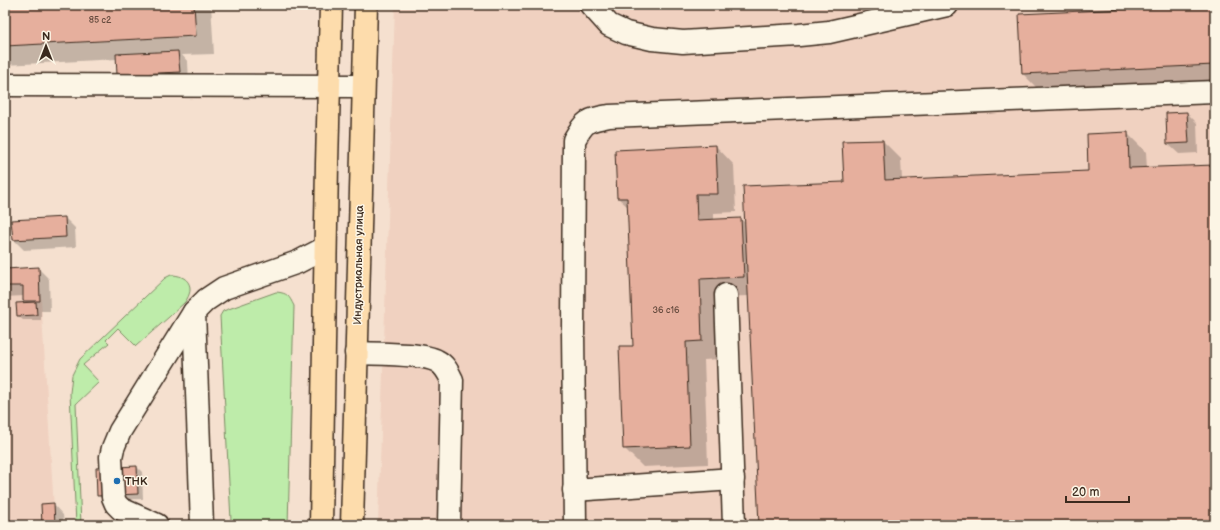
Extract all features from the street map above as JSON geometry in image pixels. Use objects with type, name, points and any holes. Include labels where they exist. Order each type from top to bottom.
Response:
[{"type":"main road","points":[[321,525],[325,248],[332,5]]},
{"type":"main road","name":"Индустриальная улица","points":[[352,525],[366,5]]},
{"type":"lane","points":[[591,5],[609,25],[626,33],[652,39],[683,42],[828,32],[948,5]]},
{"type":"lane","points":[[5,85],[363,86]]},
{"type":"lane","points":[[574,525],[574,140],[580,129],[590,120],[609,116],[1215,92]]},
{"type":"lane","points":[[157,525],[121,509],[112,497],[112,448],[120,431],[194,312],[206,300],[224,288],[298,262],[325,248]]},
{"type":"lane","points":[[726,295],[734,525]]},
{"type":"lane","points":[[194,312],[202,525]]},
{"type":"lane","points":[[356,353],[423,356],[437,361],[447,369],[452,380],[449,525]]},
{"type":"lane","points":[[574,490],[733,479]]},
{"type":"shaded area","points":[[395,5],[1215,5],[1215,525],[378,525]]},
{"type":"shaded area","points":[[39,267],[55,525],[5,525],[5,269]]},
{"type":"green space","points":[[171,275],[182,277],[188,283],[190,291],[185,302],[136,346],[118,328],[106,340],[109,343],[83,365],[99,382],[76,404],[81,525],[76,525],[70,393],[72,375],[80,359],[165,278]]},
{"type":"green space","points":[[276,292],[283,293],[288,296],[294,306],[288,525],[232,525],[220,316],[223,311]]},
{"type":"building","points":[[5,5],[194,5],[196,36],[5,46]]},
{"type":"building","points":[[1212,5],[1214,65],[1022,74],[1019,14]]},
{"type":"building","points":[[178,51],[180,72],[117,75],[116,54]]},
{"type":"building","points":[[1187,112],[1189,143],[1167,144],[1166,113]]},
{"type":"building","points":[[1128,132],[1129,168],[1215,165],[1215,525],[759,525],[743,186],[844,182],[842,141],[883,140],[885,180],[1088,171],[1087,134]]},
{"type":"building","points":[[716,145],[718,194],[696,194],[697,220],[741,218],[744,277],[700,279],[702,341],[686,342],[690,446],[623,449],[619,346],[633,346],[627,198],[617,198],[615,150]]},
{"type":"building","points":[[65,217],[66,237],[13,240],[11,220]]},
{"type":"building","points":[[39,267],[40,301],[23,301],[23,286],[5,286],[5,269]]},
{"type":"building","points":[[36,302],[37,315],[17,316],[16,303]]},
{"type":"building","name":"ТНК","points":[[137,466],[138,494],[97,496],[96,468]]},
{"type":"building","points":[[54,503],[55,525],[42,525],[41,504]]},
{"type":"place","name":"ТНК","points":[[117,481]]}]
